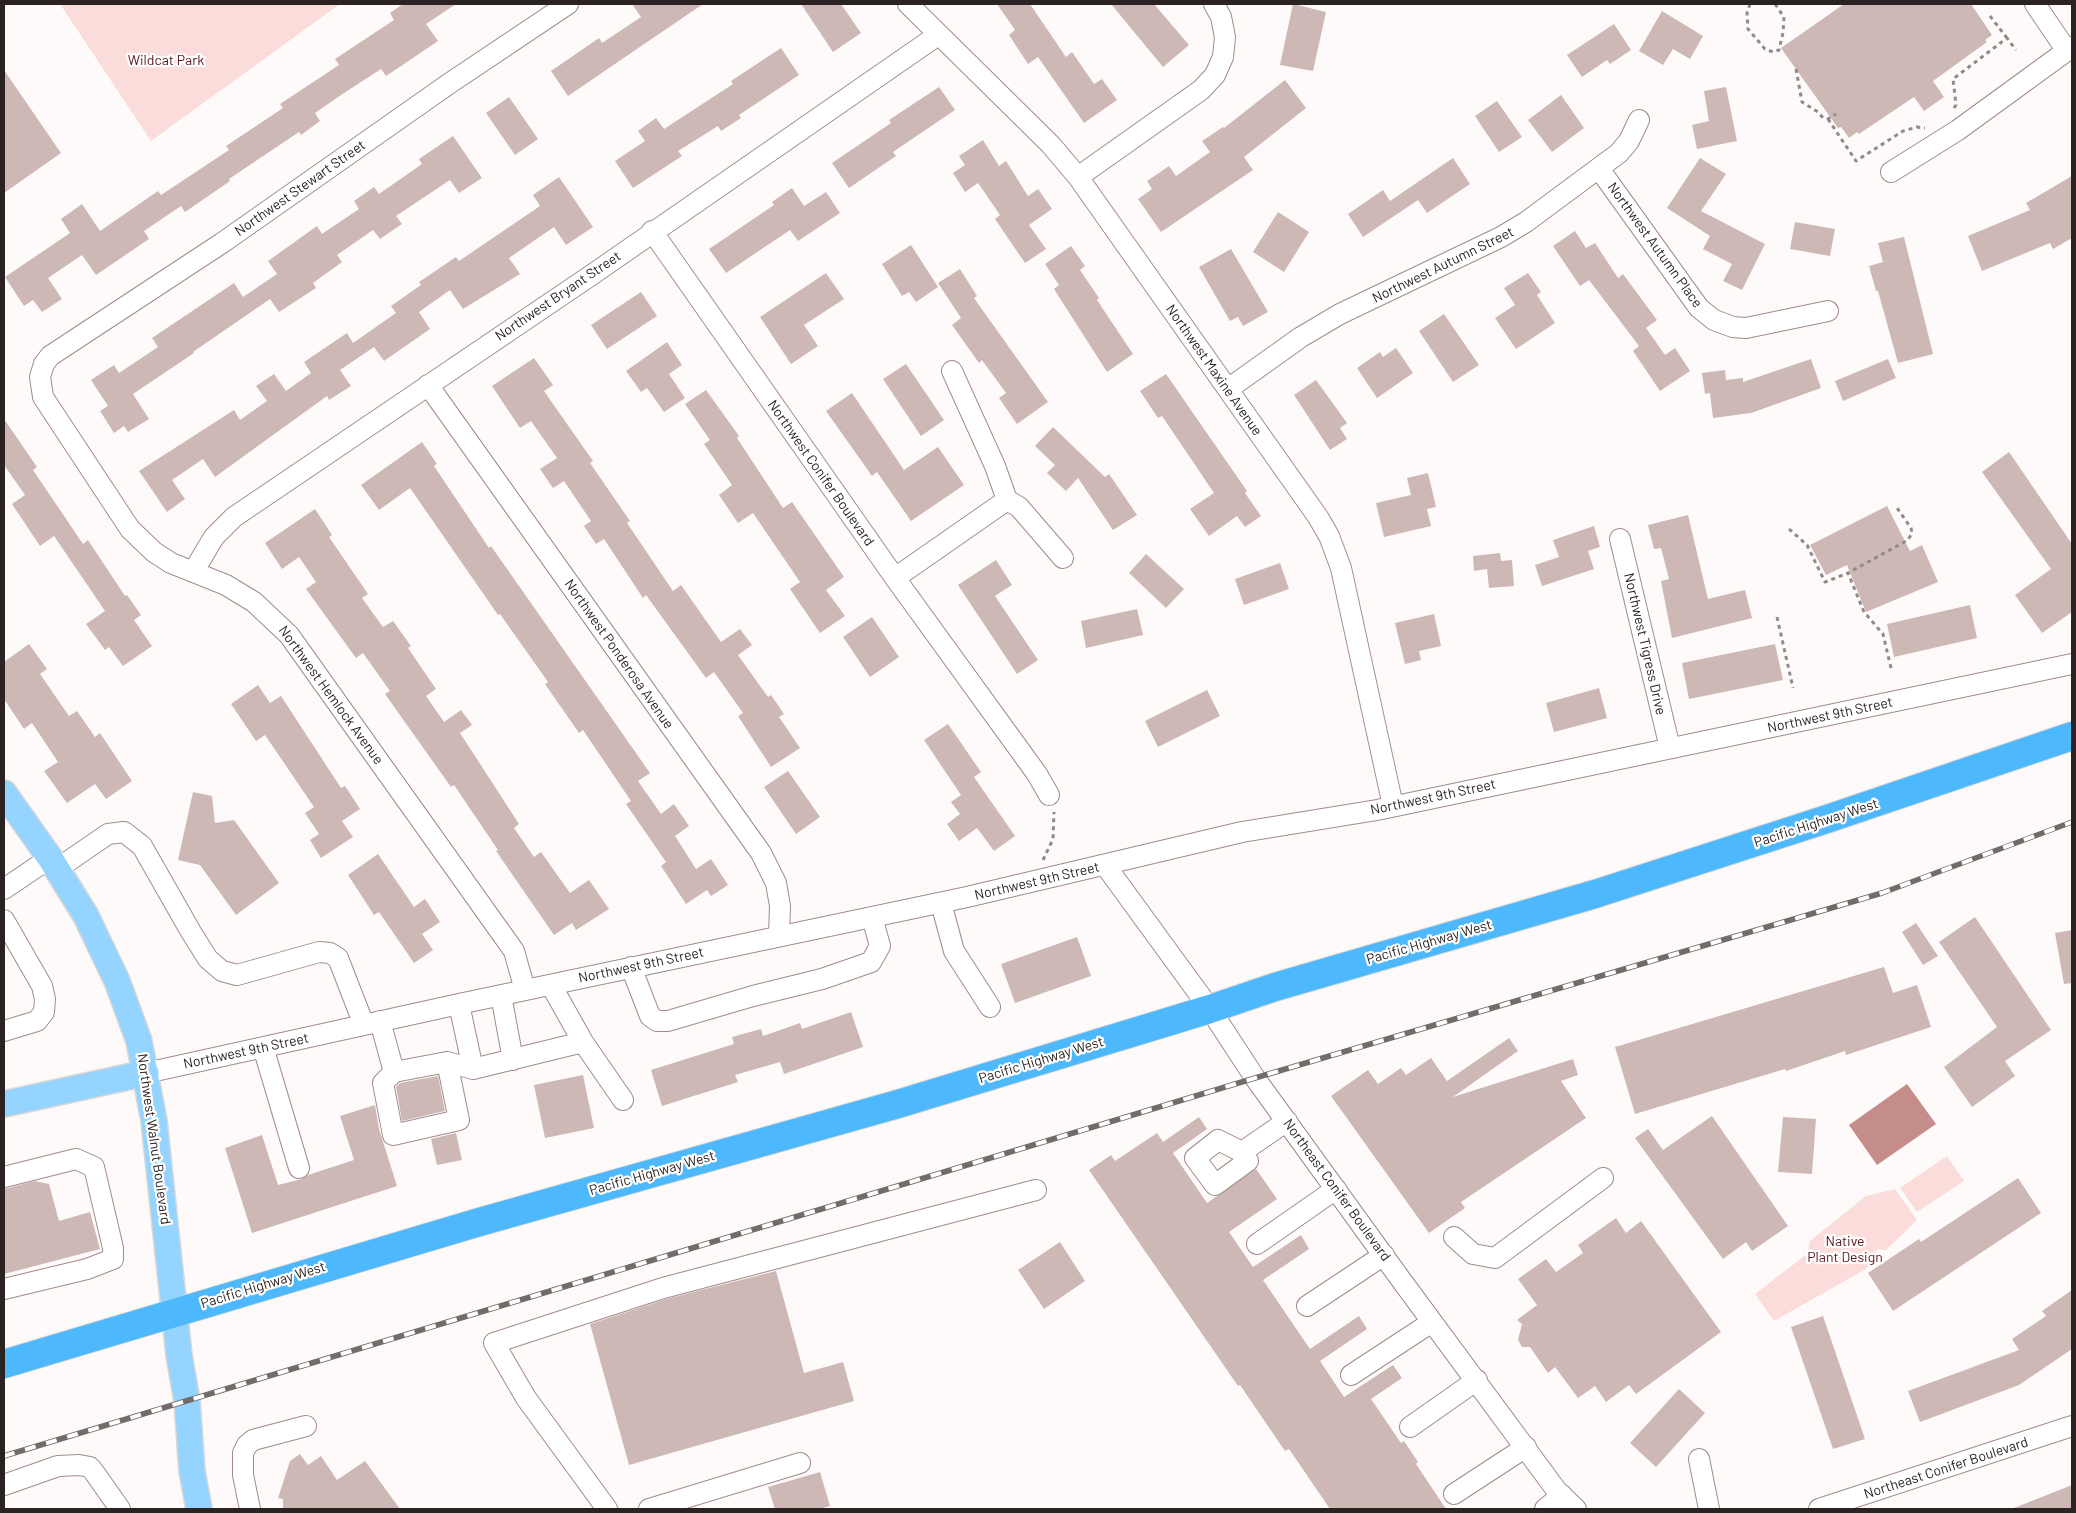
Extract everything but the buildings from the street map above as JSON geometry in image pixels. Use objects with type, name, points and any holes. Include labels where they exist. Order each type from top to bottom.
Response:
[{"type":"highway","name":"Pacific Highway West","points":[[4,1364],[486,1220],[898,1104],[1210,1009],[1284,984],[1595,894],[1827,819],[2072,736]]},
{"type":"main road","name":"Northwest Walnut Boulevard","points":[[4,793],[53,863],[86,916],[117,981],[140,1041],[154,1121],[176,1312],[179,1355],[187,1401],[192,1471],[199,1509]]},
{"type":"main road","name":"Northwest 9th Street","points":[[4,1104],[146,1073]]},
{"type":"street","name":"Northwest Stewart Street","points":[[40,378],[44,364],[50,356],[222,243],[450,82],[568,4]]},
{"type":"street","name":"Northwest Maxine Avenue","points":[[908,4],[1051,145],[1078,177],[1318,517],[1329,536],[1341,568],[1393,806]]},
{"type":"street","points":[[1078,177],[1201,90],[1215,75],[1223,57],[1225,37],[1222,17],[1214,4]]},
{"type":"street","points":[[1891,172],[1958,130],[2069,49],[2035,4]]},
{"type":"street","name":"Northwest Bryant Street","points":[[193,572],[214,537],[234,517],[593,274],[652,231],[938,35]]},
{"type":"street","name":"Northwest Autumn Street","points":[[1228,389],[1301,337],[1340,314],[1502,237],[1526,222],[1600,170],[1619,153],[1629,141],[1639,120]]},
{"type":"street","name":"Northwest Autumn Place","points":[[1600,170],[1699,308],[1714,320],[1732,327],[1746,328],[1828,311]]},
{"type":"street","name":"Northwest Conifer Boulevard","points":[[652,231],[896,578],[1037,774],[1049,795]]},
{"type":"street","points":[[952,371],[995,466],[1007,500],[1019,507],[1063,558]]},
{"type":"street","name":"Northwest Hemlock Avenue","points":[[40,378],[43,397],[130,529],[154,552],[193,572],[226,585],[254,602],[289,635],[514,951],[525,990]]},
{"type":"street","name":"Northwest Ponderosa Avenue","points":[[428,385],[762,853],[776,883],[780,906],[780,935]]},
{"type":"street","points":[[896,578],[1007,500]]},
{"type":"street","name":"Northwest Tigress Drive","points":[[1620,539],[1670,748]]},
{"type":"street","name":"Northwest 9th Street","points":[[146,1073],[780,935],[941,903],[1242,832],[1393,806],[2072,664]]},
{"type":"street","points":[[4,889],[108,834],[124,832],[142,846],[208,959],[222,971],[237,975],[319,952],[330,953],[338,958],[372,1023],[394,1072]]},
{"type":"street","name":"Northeast Conifer Boulevard","points":[[1105,865],[1210,1009],[1287,1121],[1432,1322],[1562,1495],[1576,1509]]},
{"type":"street","points":[[941,903],[954,951],[990,1007]]},
{"type":"street","points":[[631,967],[650,1016],[657,1021],[668,1021],[753,996],[822,979],[871,962],[880,946],[872,916]]},
{"type":"street","points":[[4,920],[42,986],[45,999],[44,1012],[37,1021],[4,1031]]},
{"type":"street","points":[[551,985],[582,1042],[623,1100]]},
{"type":"street","points":[[501,995],[513,1060]]},
{"type":"street","points":[[459,1004],[473,1069]]},
{"type":"street","points":[[447,1062],[459,1120],[393,1135],[383,1082],[394,1072],[447,1062],[473,1069],[582,1042]]},
{"type":"street","points":[[263,1047],[299,1168]]},
{"type":"street","points":[[1242,1152],[1287,1121]]},
{"type":"street","points":[[4,1177],[76,1159],[94,1167],[113,1260],[87,1269],[4,1289]]},
{"type":"street","points":[[1454,1237],[1473,1254],[1495,1258],[1604,1178]]},
{"type":"street","points":[[1257,1244],[1336,1189]]},
{"type":"street","points":[[608,1509],[526,1398],[494,1343],[663,1288],[1036,1190]]},
{"type":"street","points":[[1307,1306],[1384,1255]]},
{"type":"street","points":[[1351,1375],[1432,1322]]},
{"type":"street","points":[[1410,1427],[1477,1380]]},
{"type":"street","points":[[250,1509],[243,1475],[243,1452],[247,1445],[253,1440],[306,1426]]},
{"type":"street","name":"Northeast Conifer Boulevard","points":[[1819,1509],[2072,1426]]},
{"type":"street","points":[[1454,1494],[1526,1447]]},
{"type":"street","points":[[1699,1459],[1708,1509]]},
{"type":"street","points":[[649,1509],[676,1499],[800,1464]]},
{"type":"street","points":[[4,1486],[58,1466],[79,1465],[90,1467],[120,1509]]},
{"type":"street","points":[[1546,1509],[1562,1495]]},
{"type":"path","points":[[1750,4],[1748,30],[1765,49],[1773,52],[1779,50],[1784,18],[1775,4]]},
{"type":"path","points":[[1990,16],[2016,50]]},
{"type":"path","points":[[1950,111],[1956,105],[1953,79],[2008,38]]},
{"type":"path","points":[[1796,69],[1802,102],[1828,119],[1856,161],[1903,131],[1917,126],[1924,129],[1931,126]]},
{"type":"path","points":[[1828,119],[1836,114]]},
{"type":"path","points":[[1789,529],[1807,545],[1825,582],[1848,573],[1908,540],[1912,533],[1911,528],[1895,504]]},
{"type":"path","points":[[1848,573],[1864,612],[1883,634],[1891,668]]},
{"type":"path","points":[[1777,617],[1793,688]]},
{"type":"path","points":[[1040,881],[1043,857],[1054,840],[1055,815],[1049,795]]},
{"type":"green space","name":"Wildcat Park","points":[[60,4],[340,4],[151,141]]},
{"type":"green space","points":[[1947,1156],[1964,1181],[1917,1212],[1900,1188]]},
{"type":"green space","name":"Native Plant Design","points":[[1895,1189],[1917,1220],[1886,1250],[1878,1249],[1866,1269],[1774,1321],[1755,1294],[1807,1254],[1810,1241],[1866,1196]]},
{"type":"shaded area","points":[[1907,1084],[1936,1124],[1877,1165],[1849,1125]]},
{"type":"railway","points":[[4,1456],[1255,1078],[1882,893],[2072,822]]}]
